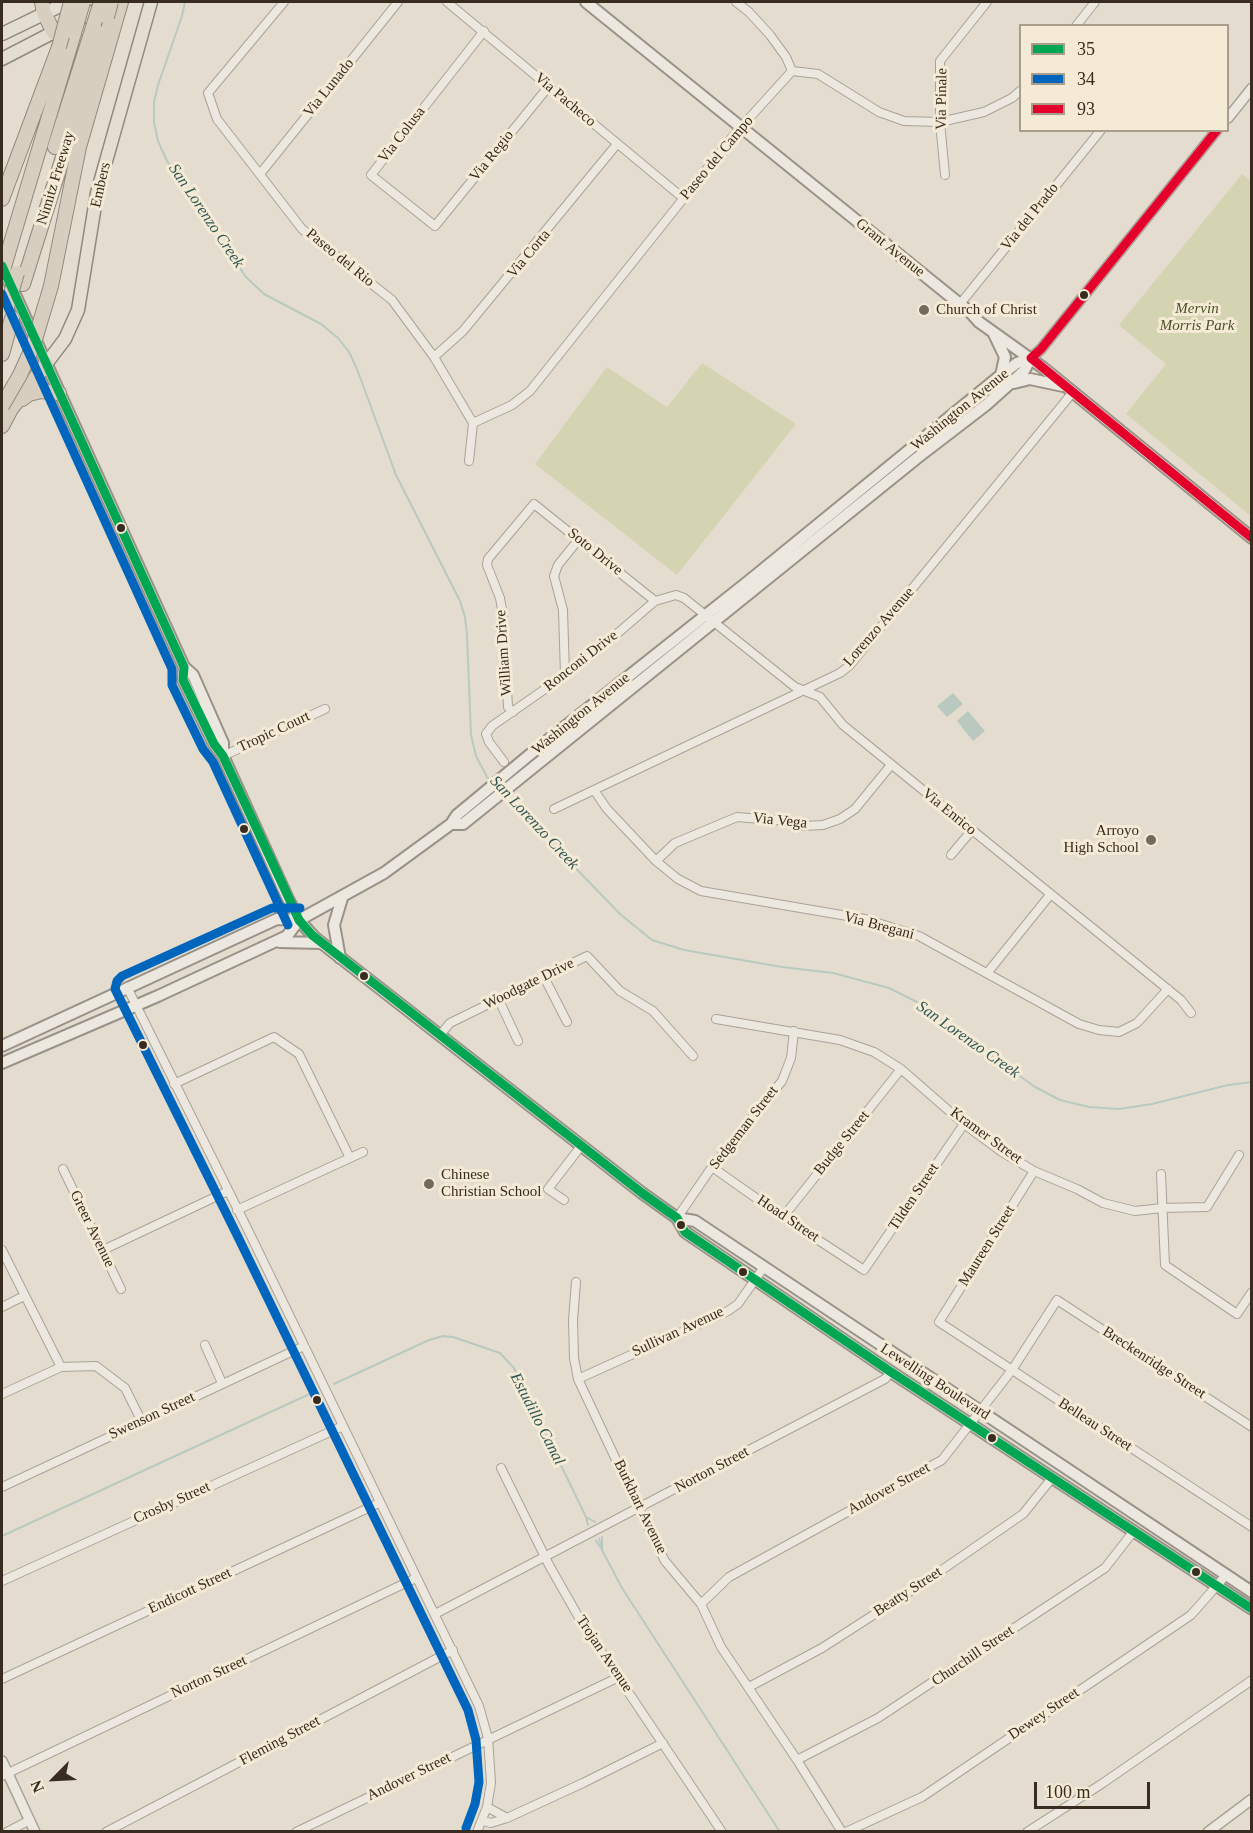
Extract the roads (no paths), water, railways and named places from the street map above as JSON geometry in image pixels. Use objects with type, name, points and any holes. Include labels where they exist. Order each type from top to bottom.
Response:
[{"type":"highway","points":[[2,199],[59,47],[70,2]]},
{"type":"highway","name":"Nimitz Freeway","points":[[2,274],[83,2]]},
{"type":"highway","points":[[20,279],[101,2]]},
{"type":"highway","points":[[2,406],[33,346],[51,285],[79,147],[114,6]]},
{"type":"highway","name":"Nimitz Freeway","points":[[2,354],[7,316],[114,6]]},
{"type":"highway","points":[[43,7],[54,33]]},
{"type":"highway","points":[[2,426],[46,364]]},
{"type":"highway","points":[[17,402],[29,394],[40,391],[59,393]]},
{"type":"main road","points":[[2,34],[43,7],[70,2]]},
{"type":"main road","name":"Embers","points":[[46,364],[65,339],[78,310],[97,193],[151,2]]},
{"type":"main road","name":"Grant Avenue","points":[[586,2],[992,331],[1070,389],[1251,538]]},
{"type":"main road","points":[[2,59],[114,6]]},
{"type":"main road","name":"Lewelling Boulevard","points":[[5,259],[46,364],[184,668],[193,675],[222,743],[224,756],[299,920],[321,943],[340,958],[677,1218],[685,1232],[891,1372],[1251,1609]]},
{"type":"main road","points":[[992,331],[1005,357],[1001,375]]},
{"type":"main road","name":"Washington Avenue","points":[[710,619],[1001,375],[1017,363],[1031,358]]},
{"type":"main road","name":"Washington Avenue","points":[[2,1063],[287,936],[299,920],[384,873],[451,824],[463,824],[487,797],[710,619],[986,405],[1024,371],[1031,358]]},
{"type":"main road","points":[[1008,385],[1030,379],[1070,389]]},
{"type":"main road","points":[[340,958],[334,925],[342,898]]},
{"type":"main road","name":"Washington Avenue","points":[[2,1046],[278,919],[299,920]]},
{"type":"main road","points":[[274,942],[321,943]]},
{"type":"main road","name":"Lewelling Boulevard","points":[[677,1218],[693,1220],[1251,1592]]},
{"type":"main road","points":[[891,1372],[909,1365]]},
{"type":"street","name":"Paseo del Rio","points":[[284,2],[208,93],[217,118],[302,230],[392,300],[434,357],[473,423]]},
{"type":"street","name":"Via Lunado","points":[[260,174],[398,2]]},
{"type":"street","name":"Via Pacheco","points":[[447,2],[683,198]]},
{"type":"street","points":[[736,2],[770,34],[786,57],[792,71],[818,74],[861,102],[904,121],[940,122],[984,112],[1012,98],[1019,91]]},
{"type":"street","name":"Via Pinale","points":[[945,175],[940,122],[940,61],[987,2]]},
{"type":"street","points":[[1078,24],[1095,2]]},
{"type":"street","name":"Via Colusa","points":[[435,226],[371,175],[484,31]]},
{"type":"street","name":"Paseo del Campo","points":[[473,423],[512,405],[530,391],[741,127],[792,71]]},
{"type":"street","name":"Via Regio","points":[[435,226],[549,86]]},
{"type":"street","points":[[1229,116],[1251,88]]},
{"type":"street","name":"Via del Prado","points":[[960,304],[1099,132]]},
{"type":"street","points":[[1031,358],[1041,349],[1215,132]]},
{"type":"street","name":"Via Corta","points":[[434,357],[463,331],[528,256],[617,144]]},
{"type":"street","name":"Lorenzo Avenue","points":[[554,809],[806,690],[849,666],[1070,389]]},
{"type":"street","points":[[469,461],[473,423]]},
{"type":"street","name":"Soto Drive","points":[[534,504],[655,601]]},
{"type":"street","name":"William Drive","points":[[513,712],[508,707],[500,598],[487,565],[489,559],[534,504]]},
{"type":"street","points":[[565,675],[563,610],[554,576],[558,565],[579,539]]},
{"type":"street","points":[[655,601],[676,595],[684,598],[710,619]]},
{"type":"street","name":"Ronconi Drive","points":[[504,762],[489,742],[486,734],[500,719],[565,675],[655,601]]},
{"type":"street","name":"Via Enrico","points":[[710,619],[795,687],[820,697],[843,726],[1168,989],[1191,1013]]},
{"type":"street","name":"Tropic Court","points":[[224,756],[325,709]]},
{"type":"street","name":"Via Vega","points":[[656,861],[675,843],[736,817],[786,821],[803,826],[823,825],[840,819],[855,809],[891,765]]},
{"type":"street","name":"Via Bregani","points":[[594,790],[607,809],[656,861],[678,879],[701,891],[866,919],[920,936],[1079,1024],[1099,1030],[1119,1032],[1137,1023],[1168,989]]},
{"type":"street","points":[[951,855],[972,830]]},
{"type":"street","points":[[988,972],[1050,895]]},
{"type":"street","name":"Woodgate Drive","points":[[440,1035],[450,1023],[586,956],[620,991],[653,1011],[693,1056]]},
{"type":"street","points":[[544,977],[567,1022]]},
{"type":"street","points":[[127,987],[479,1706],[488,1738],[491,1783],[487,1807],[477,1832]]},
{"type":"street","points":[[498,998],[518,1041]]},
{"type":"street","name":"Kramer Street","points":[[716,1018],[840,1040],[874,1052],[901,1070],[964,1124],[1002,1152],[1034,1171],[1103,1203],[1135,1211],[1207,1207],[1239,1155]]},
{"type":"street","name":"Sedgeman Street","points":[[677,1218],[712,1167],[782,1081],[791,1058],[794,1031]]},
{"type":"street","points":[[174,1084],[274,1037],[299,1054],[350,1158]]},
{"type":"street","name":"Budge Street","points":[[783,1217],[901,1070]]},
{"type":"street","name":"Tilden Street","points":[[864,1270],[964,1124]]},
{"type":"street","points":[[564,1200],[548,1189],[581,1146]]},
{"type":"street","points":[[237,1210],[363,1152]]},
{"type":"street","name":"Hoad Street","points":[[712,1167],[864,1270]]},
{"type":"street","name":"Greer Avenue","points":[[63,1169],[121,1289]]},
{"type":"street","name":"Maureen Street","points":[[939,1322],[1034,1171]]},
{"type":"street","points":[[1161,1174],[1165,1265],[1237,1314],[1251,1292]]},
{"type":"street","points":[[103,1250],[228,1191]]},
{"type":"street","points":[[2,1250],[60,1366]]},
{"type":"street","name":"Sullivan Avenue","points":[[578,1379],[728,1311],[738,1304],[764,1268]]},
{"type":"street","name":"Burkhart Avenue","points":[[576,1282],[573,1320],[574,1358],[578,1379],[639,1508],[665,1561],[701,1604],[720,1647],[844,1832]]},
{"type":"street","points":[[2,1307],[24,1296]]},
{"type":"street","name":"Andover Street","points":[[701,1604],[729,1577],[942,1460],[1012,1370],[1057,1300]]},
{"type":"street","name":"Breckenridge Street","points":[[1057,1300],[1251,1426]]},
{"type":"street","name":"Belleau Street","points":[[939,1322],[1251,1527]]},
{"type":"street","points":[[205,1345],[222,1383]]},
{"type":"street","name":"Swenson Street","points":[[2,1486],[304,1347]]},
{"type":"street","points":[[2,1394],[60,1366],[96,1366],[125,1388],[142,1422]]},
{"type":"street","name":"Norton Street","points":[[435,1614],[885,1379],[891,1372]]},
{"type":"street","name":"Crosby Street","points":[[2,1581],[342,1426]]},
{"type":"street","name":"Trojan Avenue","points":[[501,1468],[545,1558],[582,1623],[722,1832]]},
{"type":"street","name":"Beatty Street","points":[[748,1686],[822,1648],[923,1583],[1023,1514],[1052,1478]]},
{"type":"street","name":"Endicott Street","points":[[2,1679],[379,1503]]},
{"type":"street","name":"Churchill Street","points":[[797,1760],[878,1718],[1106,1568],[1133,1532]]},
{"type":"street","name":"Dewey Street","points":[[844,1832],[922,1797],[1191,1615],[1226,1575]]},
{"type":"street","name":"Norton Street","points":[[4,1774],[416,1578]]},
{"type":"street","name":"Fleming Street","points":[[106,1832],[453,1650]]},
{"type":"street","name":"Andover Street","points":[[296,1832],[619,1677]]},
{"type":"street","points":[[1027,1832],[1103,1783],[1251,1680]]},
{"type":"street","points":[[483,1821],[491,1823],[507,1818],[663,1743]]},
{"type":"street","points":[[2,1761],[4,1774],[35,1832]]},
{"type":"street","points":[[1208,1832],[1251,1799]]},
{"type":"street","points":[[487,1807],[507,1818]]},
{"type":"street","points":[[7,1832],[30,1820]]},
{"type":"waterway","name":"San Lorenzo Creek","points":[[185,2],[154,102],[154,122],[158,141],[167,161],[246,277],[264,294],[321,324],[338,338],[349,352],[396,475],[460,601],[467,635],[471,735],[476,756],[487,777],[493,782]]},
{"type":"waterway","name":"San Lorenzo Creek","points":[[505,795],[620,914],[652,940],[684,950],[782,967],[833,973],[889,988],[917,1002],[1035,1087],[1060,1100],[1089,1107],[1119,1109],[1152,1104],[1228,1085],[1252,1082]]},
{"type":"waterway","name":"Estudillo Canal","points":[[334,1384],[429,1340],[443,1336],[453,1337],[500,1353],[514,1368],[586,1517],[595,1522]]},
{"type":"waterway","name":"Estudillo Canal","points":[[2,1536],[316,1391]]},
{"type":"waterway","name":"Estudillo Canal","points":[[586,1517],[588,1525]]},
{"type":"waterway","name":"Estudillo Canal","points":[[602,1537],[602,1550],[622,1588],[780,1832]]},
{"type":"waterway","name":"Estudillo Canal","points":[[599,1539],[602,1547]]},
{"type":"waterway","name":"Estudillo Canal","points":[[596,1541],[601,1548]]},
{"type":"place","name":"Church of Christ","points":[[924,310]]},
{"type":"place","name":"Arroyo High School","points":[[1151,840]]},
{"type":"place","name":"Chinese Christian School","points":[[429,1184]]},
{"type":"park label","name":"Mervin Morris Park","points":[[1197,318]]}]
